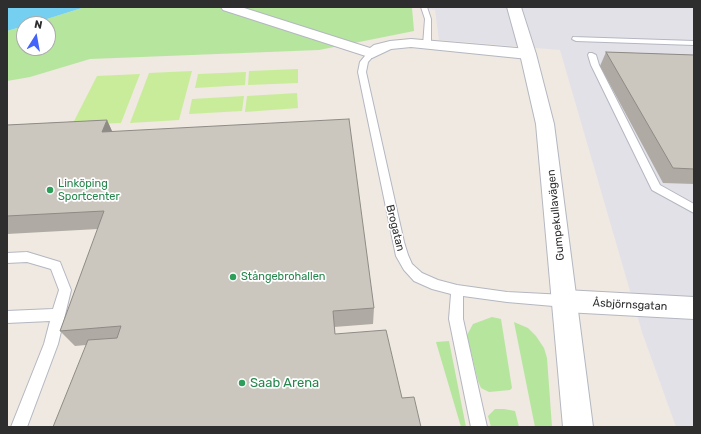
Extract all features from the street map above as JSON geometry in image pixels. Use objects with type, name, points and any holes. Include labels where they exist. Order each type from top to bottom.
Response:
[{"type":"street","points":[[228,7],[372,53],[379,48],[400,44],[528,54]]},
{"type":"street","name":"Gumpekullavägen","points":[[514,7],[528,54],[545,124],[578,427]]},
{"type":"street","name":"Åsbjörnsgatan","points":[[565,301],[694,308]]},
{"type":"lane","points":[[424,7],[428,19],[427,45]]},
{"type":"lane","points":[[576,39],[694,44]]},
{"type":"lane","points":[[588,40],[596,55],[595,65],[656,187],[694,209]]},
{"type":"lane","name":"Brogatan","points":[[372,53],[364,62],[362,72],[385,186],[402,256],[408,267],[418,276],[436,285],[457,290],[508,297],[565,301]]},
{"type":"lane","points":[[7,258],[27,257],[56,264],[65,290],[51,344],[19,427]]},
{"type":"lane","points":[[457,290],[456,319],[479,427]]},
{"type":"lane","points":[[7,317],[58,315]]},
{"type":"shaded area","points":[[410,7],[694,7],[694,427],[676,427],[642,332],[560,50],[439,40],[435,10]]},
{"type":"green space","points":[[85,7],[410,7],[412,8],[414,31],[319,50],[90,59],[30,77],[7,81],[7,31],[16,28],[16,56],[56,56],[56,16]]},
{"type":"green space","points":[[298,69],[298,83],[248,85],[249,71]]},
{"type":"green space","points":[[192,71],[179,120],[130,123],[149,73]]},
{"type":"green space","points":[[246,72],[245,85],[195,88],[198,74]]},
{"type":"green space","points":[[140,74],[121,123],[72,125],[97,76]]},
{"type":"green space","points":[[297,93],[298,108],[245,112],[247,96]]},
{"type":"green space","points":[[244,96],[242,111],[189,114],[192,99]]},
{"type":"green space","points":[[492,317],[501,319],[512,388],[510,390],[489,392],[481,388],[478,381],[467,335],[473,324]]},
{"type":"green space","points":[[514,322],[528,328],[536,336],[544,348],[547,358],[552,427],[535,427]]},
{"type":"green space","points":[[449,341],[466,427],[461,427],[436,342]]},
{"type":"green space","points":[[495,409],[515,411],[519,427],[491,427],[488,416]]},
{"type":"water","points":[[7,7],[85,7],[56,16],[16,16],[16,28],[7,31]]},
{"type":"building","points":[[606,52],[694,55],[694,169],[673,168]]},
{"type":"building","points":[[349,119],[374,308],[333,311],[335,334],[386,330],[402,398],[414,397],[421,427],[53,427],[88,340],[117,338],[121,326],[60,331],[104,211],[7,216],[7,125],[107,120],[102,132]]},
{"type":"place","name":"Linköping Sportcenter","points":[[50,190]]},
{"type":"place","name":"Stångebrohallen","points":[[233,277]]},
{"type":"place","name":"Saab Arena","points":[[242,383]]}]
